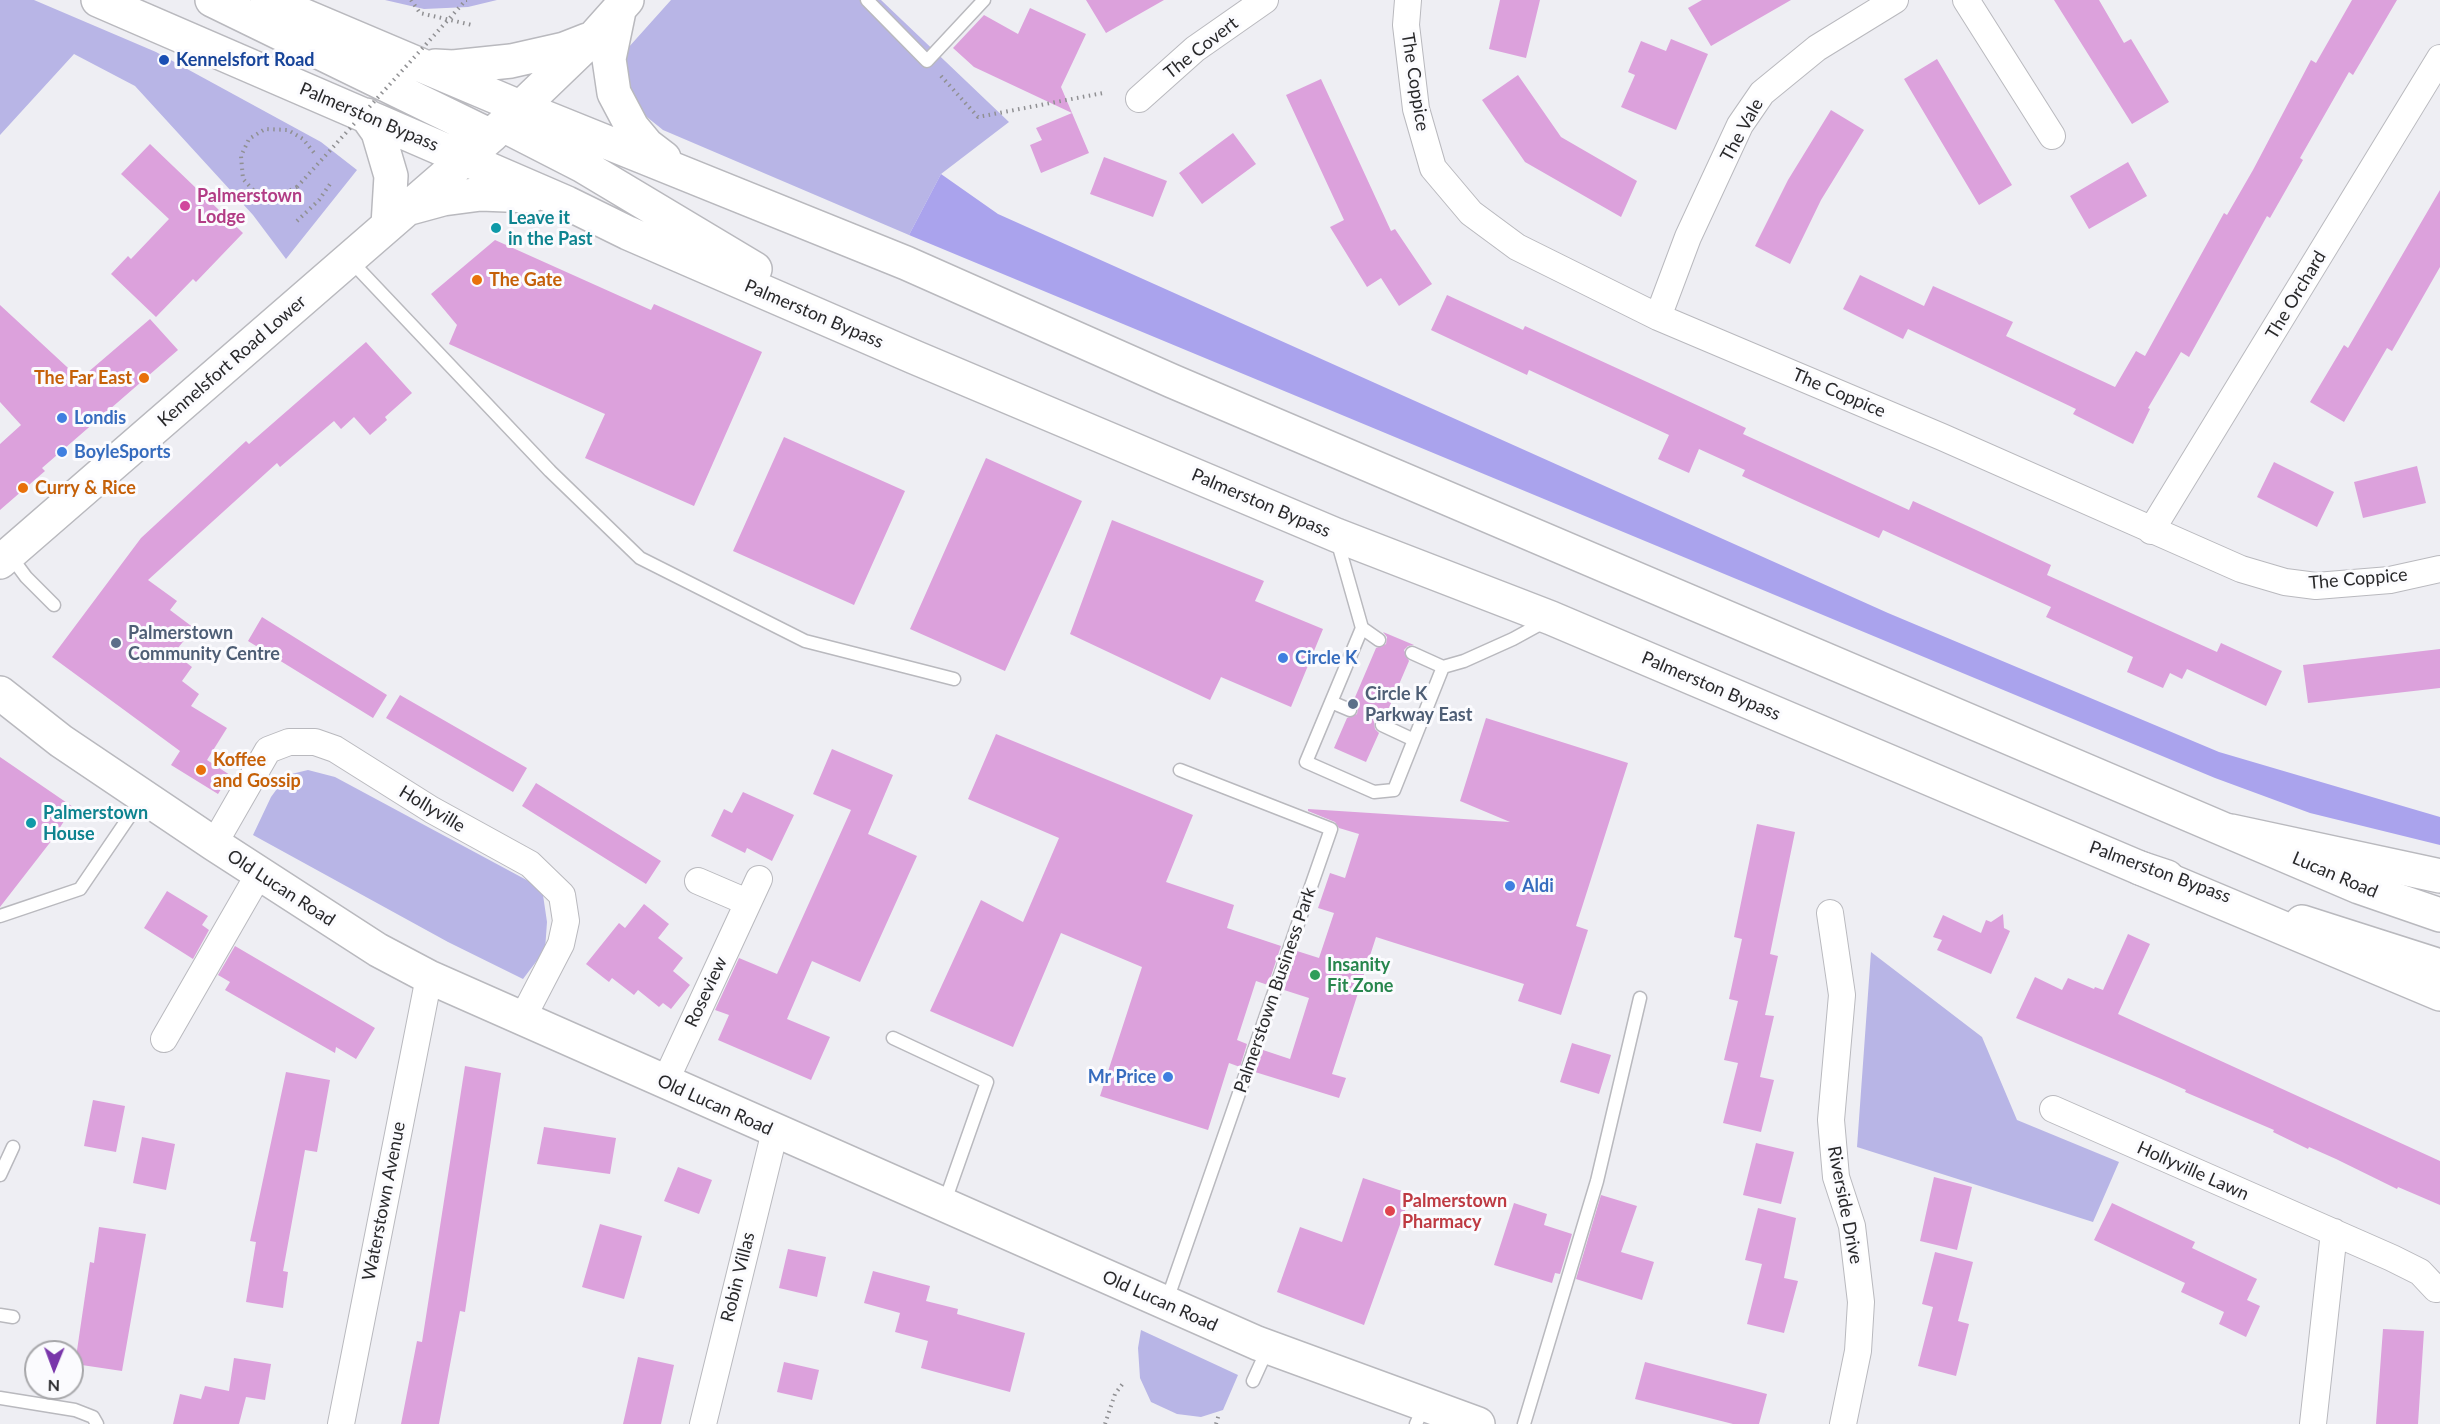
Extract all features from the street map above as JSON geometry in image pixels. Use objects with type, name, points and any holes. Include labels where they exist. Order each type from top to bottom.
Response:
[{"type":"main road","name":"Palmerston Bypass","points":[[98,0],[366,115],[867,337],[1336,535],[1551,618],[2140,868],[2440,966]]},
{"type":"main road","points":[[212,0],[506,123],[685,174],[906,263],[1172,381],[2231,831],[2440,876]]},
{"type":"main road","points":[[267,0],[421,65],[506,123],[583,166],[867,337]]},
{"type":"main road","points":[[624,5],[609,59],[614,93],[632,127],[647,145],[685,174]]},
{"type":"main road","name":"Kennelsfort Road Lower","points":[[5,558],[506,123],[624,5]]},
{"type":"main road","points":[[421,65],[453,67],[511,61],[564,49],[594,37]]},
{"type":"main road","points":[[366,115],[378,132],[391,176],[397,217],[443,199],[481,194],[559,200]]},
{"type":"main road","name":"Old Lucan Road","points":[[0,693],[61,741],[142,797],[369,944],[429,977],[1420,1415],[1479,1424]]},
{"type":"main road","name":"Lucan Road","points":[[2231,831],[2359,887],[2440,915]]},
{"type":"main road","points":[[2140,868],[2440,994]]},
{"type":"street","name":"The Covert","points":[[1139,99],[1196,49],[1265,0]]},
{"type":"street","name":"The Coppice","points":[[1408,0],[1406,25],[1416,109],[1433,168],[1471,213],[1517,247],[1658,317],[1942,437],[2151,531],[2241,568],[2285,582],[2316,586],[2390,580],[2440,569]]},
{"type":"street","name":"The Vale","points":[[1658,317],[1689,237],[1740,125],[1762,93],[1817,48],[1896,0]]},
{"type":"street","points":[[1966,0],[2052,136]]},
{"type":"street","name":"The Orchard","points":[[2151,531],[2440,58]]},
{"type":"street","name":"Hollyville","points":[[214,844],[268,750],[289,742],[315,742],[335,749],[432,810],[530,864],[562,895],[566,921],[561,944],[522,1020]]},
{"type":"street","points":[[164,1039],[259,874]]},
{"type":"street","name":"Roseview","points":[[665,1082],[759,879]]},
{"type":"street","points":[[698,881],[747,902]]},
{"type":"street","name":"Riverside Drive","points":[[1830,914],[1842,995],[1831,1120],[1836,1177],[1852,1227],[1861,1302],[1858,1352],[1843,1424]]},
{"type":"street","name":"Waterstown Avenue","points":[[340,1424],[429,977]]},
{"type":"street","name":"Hollyville Lawn","points":[[2053,1109],[2420,1272],[2436,1289]]},
{"type":"street","name":"Robin Villas","points":[[703,1424],[775,1131]]},
{"type":"street","points":[[2313,1424],[2334,1232]]},
{"type":"lane","points":[[867,0],[927,61],[984,0]]},
{"type":"lane","points":[[349,259],[550,471],[640,558],[805,641],[954,679]]},
{"type":"lane","points":[[1336,535],[1362,628],[1306,762],[1374,792],[1394,790],[1443,667]]},
{"type":"lane","points":[[5,558],[54,605]]},
{"type":"lane","points":[[1412,653],[1443,667],[1464,661],[1513,639],[1551,618]]},
{"type":"lane","points":[[1362,628],[1379,640]]},
{"type":"lane","points":[[1331,702],[1350,710]]},
{"type":"lane","points":[[1382,725],[1414,740]]},
{"type":"lane","name":"Palmerstown Business Park","points":[[1166,1304],[1331,829],[1180,770]]},
{"type":"lane","points":[[0,916],[80,889],[142,797]]},
{"type":"lane","points":[[1524,1424],[1597,1181],[1640,998]]},
{"type":"lane","points":[[893,1038],[987,1082],[944,1205]]},
{"type":"lane","points":[[0,1175],[13,1148]]},
{"type":"lane","points":[[0,1315],[13,1317]]},
{"type":"lane","points":[[1253,1381],[1268,1348]]},
{"type":"lane","points":[[0,1398],[75,1410],[93,1416],[98,1424]]},
{"type":"path","points":[[411,0],[420,13],[472,25]]},
{"type":"path","points":[[315,154],[303,139],[288,130],[265,129],[249,139],[241,156],[243,179],[257,194],[276,197],[297,187],[466,0]]},
{"type":"path","points":[[927,61],[978,117],[1103,93]]},
{"type":"path","points":[[297,221],[319,200],[330,184]]},
{"type":"path","points":[[1106,1424],[1115,1394],[1124,1382]]},
{"type":"path","points":[[1216,1424],[1219,1414]]},
{"type":"shaded area","points":[[0,0],[34,0],[156,52],[321,142],[357,170],[286,259],[253,215],[135,86],[74,54],[0,135]]},
{"type":"shaded area","points":[[385,0],[497,0],[468,7],[424,9]]},
{"type":"shaded area","points":[[671,0],[881,0],[1009,122],[941,174],[909,235],[663,130],[627,101],[619,58]]},
{"type":"shaded area","points":[[941,174],[998,214],[1888,613],[2219,752],[2440,817],[2440,845],[2310,813],[2215,778],[909,235]]},
{"type":"shaded area","points":[[308,770],[335,777],[534,884],[543,895],[547,922],[545,950],[523,979],[448,942],[253,835],[271,797],[287,775]]},
{"type":"shaded area","points":[[1871,952],[1982,1037],[2017,1120],[2119,1162],[2093,1222],[1857,1147]]},
{"type":"shaded area","points":[[1141,1330],[1238,1375],[1223,1410],[1201,1417],[1177,1414],[1151,1402],[1140,1378],[1138,1348]]},
{"type":"building","points":[[1086,0],[1164,0],[1106,33]]},
{"type":"building","points":[[1500,0],[1540,0],[1526,58],[1489,49]]},
{"type":"building","points":[[1702,0],[1791,0],[1711,46],[1688,8]]},
{"type":"building","points":[[2054,0],[2099,0],[2124,43],[2131,39],[2169,102],[2132,124]]},
{"type":"building","points":[[2352,0],[2397,0],[2353,75],[2349,72],[2300,158],[2303,160],[2270,218],[2267,216],[2189,357],[2181,352],[2148,408],[2150,409],[2133,444],[2073,414],[2076,409],[1908,329],[1903,339],[1843,309],[1860,275],[1924,306],[1933,286],[2013,322],[2006,336],[2115,387],[2136,351],[2145,356],[2224,213],[2227,215],[2253,170],[2311,60],[2316,63]]},
{"type":"building","points":[[1030,8],[1086,34],[1061,87],[1089,153],[1041,173],[1030,145],[1042,140],[1036,128],[1072,113],[974,67],[953,48],[984,15],[1018,34]]},
{"type":"building","points":[[1671,39],[1708,54],[1676,130],[1621,107],[1635,75],[1628,72],[1641,41],[1666,51]]},
{"type":"building","points":[[1937,59],[2012,185],[1979,205],[1904,79]]},
{"type":"building","points":[[1518,75],[1561,137],[1637,181],[1621,217],[1525,162],[1482,100]]},
{"type":"building","points":[[1321,79],[1391,231],[1395,229],[1432,284],[1399,306],[1381,278],[1367,287],[1330,227],[1344,220],[1286,95]]},
{"type":"building","points":[[1831,110],[1864,130],[1821,200],[1790,264],[1755,246],[1788,180]]},
{"type":"building","points":[[1233,133],[1256,164],[1202,204],[1179,173]]},
{"type":"building","name":"Palmerstown Lodge","points":[[150,144],[243,233],[196,282],[193,279],[156,317],[111,274],[128,256],[131,259],[169,219],[121,174]]},
{"type":"building","points":[[1104,157],[1167,181],[1153,217],[1090,194]]},
{"type":"building","points":[[2128,162],[2147,196],[2089,229],[2070,196]]},
{"type":"building","points":[[2440,190],[2440,267],[2392,351],[2387,348],[2344,422],[2310,402],[2344,345],[2348,348]]},
{"type":"building","points":[[495,240],[651,310],[654,304],[762,352],[694,506],[585,458],[605,414],[449,344],[457,325],[431,294]]},
{"type":"building","points":[[1447,295],[1523,330],[1525,326],[1671,393],[1746,428],[1743,434],[1909,510],[1913,501],[1974,529],[2051,565],[2047,575],[2217,652],[2221,643],[2282,671],[2266,706],[2187,669],[2182,679],[2170,673],[2163,688],[2127,672],[2133,657],[2046,617],[2051,607],[1883,530],[1879,538],[1803,504],[1742,476],[1745,470],[1699,449],[1689,473],[1658,459],[1669,435],[1529,370],[1527,375],[1431,330]]},
{"type":"building","points":[[0,305],[80,379],[150,319],[178,350],[42,468],[45,471],[0,510],[0,444],[21,425],[0,402]]},
{"type":"building","points":[[366,342],[412,393],[385,417],[387,420],[370,435],[354,417],[341,429],[334,421],[280,467],[277,463],[148,580],[177,601],[170,610],[194,628],[174,653],[192,667],[182,681],[199,694],[191,706],[227,728],[207,760],[230,775],[218,794],[171,765],[180,751],[52,657],[141,538],[246,441],[249,444]]},
{"type":"building","points":[[784,437],[905,491],[854,605],[733,551]]},
{"type":"building","points":[[986,458],[1082,501],[1005,671],[910,629]]},
{"type":"building","points":[[2274,462],[2334,492],[2317,527],[2257,497]]},
{"type":"building","points":[[2417,466],[2426,503],[2363,518],[2354,482]]},
{"type":"building","points":[[1112,520],[1264,581],[1255,601],[1323,629],[1291,707],[1221,677],[1210,700],[1070,634]]},
{"type":"building","points":[[262,617],[387,695],[373,718],[248,641]]},
{"type":"building","points":[[1383,632],[1414,645],[1404,650],[1409,661],[1385,717],[1378,718],[1374,722],[1375,729],[1379,733],[1366,762],[1334,748],[1347,718],[1357,714],[1358,708],[1353,702],[1376,648],[1386,644],[1387,637]]},
{"type":"building","points":[[2440,649],[2440,688],[2308,703],[2303,665]]},
{"type":"building","points":[[400,695],[527,768],[513,792],[386,718]]},
{"type":"building","name":"Aldi","points":[[1486,718],[1628,763],[1576,926],[1588,930],[1561,1015],[1518,1001],[1524,984],[1376,937],[1332,1074],[1346,1078],[1339,1098],[1255,1072],[1263,1050],[1290,1059],[1309,998],[1284,990],[1297,951],[1319,958],[1334,913],[1318,908],[1330,873],[1345,878],[1359,834],[1339,828],[1335,822],[1308,811],[1308,809],[1510,822],[1460,801]]},
{"type":"building","points":[[996,734],[1193,815],[1166,882],[1234,905],[1227,928],[1281,946],[1268,985],[1256,981],[1237,1040],[1247,1044],[1240,1067],[1229,1063],[1208,1130],[1100,1096],[1142,967],[1061,933],[1013,1047],[930,1011],[981,900],[1023,922],[1059,838],[968,799]]},
{"type":"building","points":[[832,749],[893,775],[868,834],[917,856],[860,982],[812,961],[787,1019],[830,1037],[811,1080],[718,1040],[729,1015],[715,1010],[739,958],[777,974],[851,810],[813,794]]},
{"type":"building","name":"Palmerstown House","points":[[0,757],[73,807],[52,840],[0,907]]},
{"type":"building","points":[[536,783],[661,861],[646,884],[522,806]]},
{"type":"building","points":[[743,792],[794,815],[772,861],[747,848],[745,853],[711,836],[724,809],[732,813]]},
{"type":"building","points":[[1757,824],[1795,832],[1770,954],[1778,956],[1765,1015],[1774,1016],[1760,1077],[1774,1080],[1761,1132],[1723,1123],[1738,1063],[1724,1060],[1738,1001],[1729,999],[1742,939],[1734,937]]},
{"type":"building","points":[[167,891],[208,916],[202,925],[209,930],[193,959],[144,928]]},
{"type":"building","points":[[644,904],[669,924],[658,938],[683,958],[673,971],[690,985],[671,1009],[663,1003],[659,1007],[638,990],[634,995],[612,978],[609,982],[586,964],[619,923],[625,928]]},
{"type":"building","points":[[2003,914],[2004,928],[2010,931],[1991,974],[1937,950],[1942,940],[1933,937],[1943,915],[1981,933],[1986,920],[1991,922]]},
{"type":"building","points":[[2128,934],[2150,944],[2118,1014],[2440,1161],[2440,1205],[2398,1187],[2397,1189],[2309,1147],[2308,1149],[2273,1132],[2274,1130],[2185,1092],[2186,1090],[2159,1078],[2016,1018],[2035,977],[2062,990],[2068,978],[2094,989],[2095,987],[2103,990]]},
{"type":"building","points":[[235,946],[375,1028],[356,1059],[336,1047],[335,1053],[225,990],[230,982],[218,975]]},
{"type":"building","points":[[1572,1043],[1611,1055],[1599,1094],[1560,1082]]},
{"type":"building","points":[[465,1066],[501,1073],[465,1312],[460,1311],[439,1424],[401,1424],[417,1341],[422,1342]]},
{"type":"building","points":[[286,1072],[330,1080],[317,1152],[305,1150],[283,1271],[288,1272],[283,1308],[246,1302],[256,1242],[250,1241]]},
{"type":"building","points":[[93,1100],[125,1106],[116,1152],[84,1146]]},
{"type":"building","points":[[544,1127],[616,1138],[610,1174],[537,1164]]},
{"type":"building","points":[[142,1137],[175,1144],[166,1190],[133,1183]]},
{"type":"building","points":[[1756,1143],[1794,1152],[1781,1204],[1743,1195]]},
{"type":"building","points":[[678,1167],[712,1180],[699,1214],[664,1201]]},
{"type":"building","points":[[1934,1177],[1972,1187],[1957,1250],[1920,1241]]},
{"type":"building","points":[[1363,1178],[1411,1194],[1364,1325],[1277,1292],[1300,1227],[1342,1242]]},
{"type":"building","points":[[1601,1195],[1637,1206],[1621,1252],[1654,1262],[1642,1300],[1576,1279]]},
{"type":"building","points":[[1514,1203],[1547,1214],[1544,1225],[1572,1234],[1560,1274],[1555,1273],[1552,1283],[1494,1265]]},
{"type":"building","points":[[2112,1203],[2195,1242],[2192,1248],[2257,1279],[2247,1300],[2260,1306],[2246,1337],[2219,1324],[2224,1312],[2181,1292],[2185,1283],[2094,1240]]},
{"type":"building","points":[[1758,1208],[1796,1218],[1784,1278],[1798,1281],[1784,1333],[1747,1324],[1762,1264],[1745,1260]]},
{"type":"building","points":[[600,1224],[642,1236],[624,1299],[582,1287]]},
{"type":"building","points":[[99,1227],[146,1234],[122,1371],[84,1365],[84,1340],[79,1340],[90,1262],[94,1263]]},
{"type":"building","points":[[788,1249],[826,1257],[817,1297],[779,1288]]},
{"type":"building","points":[[1935,1252],[1973,1262],[1958,1321],[1969,1324],[1956,1376],[1918,1366],[1933,1307],[1922,1304]]},
{"type":"building","points":[[873,1271],[930,1286],[926,1301],[958,1309],[957,1314],[1025,1333],[1010,1392],[921,1368],[928,1341],[895,1332],[900,1313],[864,1303]]},
{"type":"building","points":[[2383,1329],[2424,1331],[2418,1424],[2376,1424]]},
{"type":"building","points":[[638,1357],[674,1365],[661,1424],[623,1424]]},
{"type":"building","points":[[234,1358],[271,1364],[265,1400],[246,1397],[239,1424],[173,1424],[180,1394],[201,1399],[205,1386],[229,1391]]},
{"type":"building","points":[[784,1362],[819,1370],[812,1400],[777,1392]]},
{"type":"building","points":[[1645,1362],[1767,1394],[1759,1424],[1733,1424],[1635,1399]]},
{"type":"place","name":"Kennelsfort Road","points":[[164,60]]},
{"type":"place","name":"Palmerstown Lodge","points":[[185,206]]},
{"type":"place","name":"Leave it in the Past","points":[[496,228]]},
{"type":"place","name":"The Gate","points":[[477,280]]},
{"type":"place","name":"The Far East","points":[[144,378]]},
{"type":"place","name":"Londis","points":[[62,418]]},
{"type":"place","name":"BoyleSports","points":[[62,452]]},
{"type":"place","name":"Curry & Rice","points":[[23,488]]},
{"type":"place","name":"Palmerstown Community Centre","points":[[116,643]]},
{"type":"place","name":"Circle K","points":[[1283,658]]},
{"type":"place","name":"Circle K Parkway East","points":[[1353,704]]},
{"type":"place","name":"Koffee and Gossip","points":[[201,770]]},
{"type":"place","name":"Palmerstown House","points":[[31,823]]},
{"type":"place","name":"Aldi","points":[[1510,886]]},
{"type":"place","name":"Insanity Fit Zone","points":[[1315,975]]},
{"type":"place","name":"Mr Price","points":[[1168,1077]]},
{"type":"place","name":"Palmerstown Pharmacy","points":[[1390,1211]]}]
